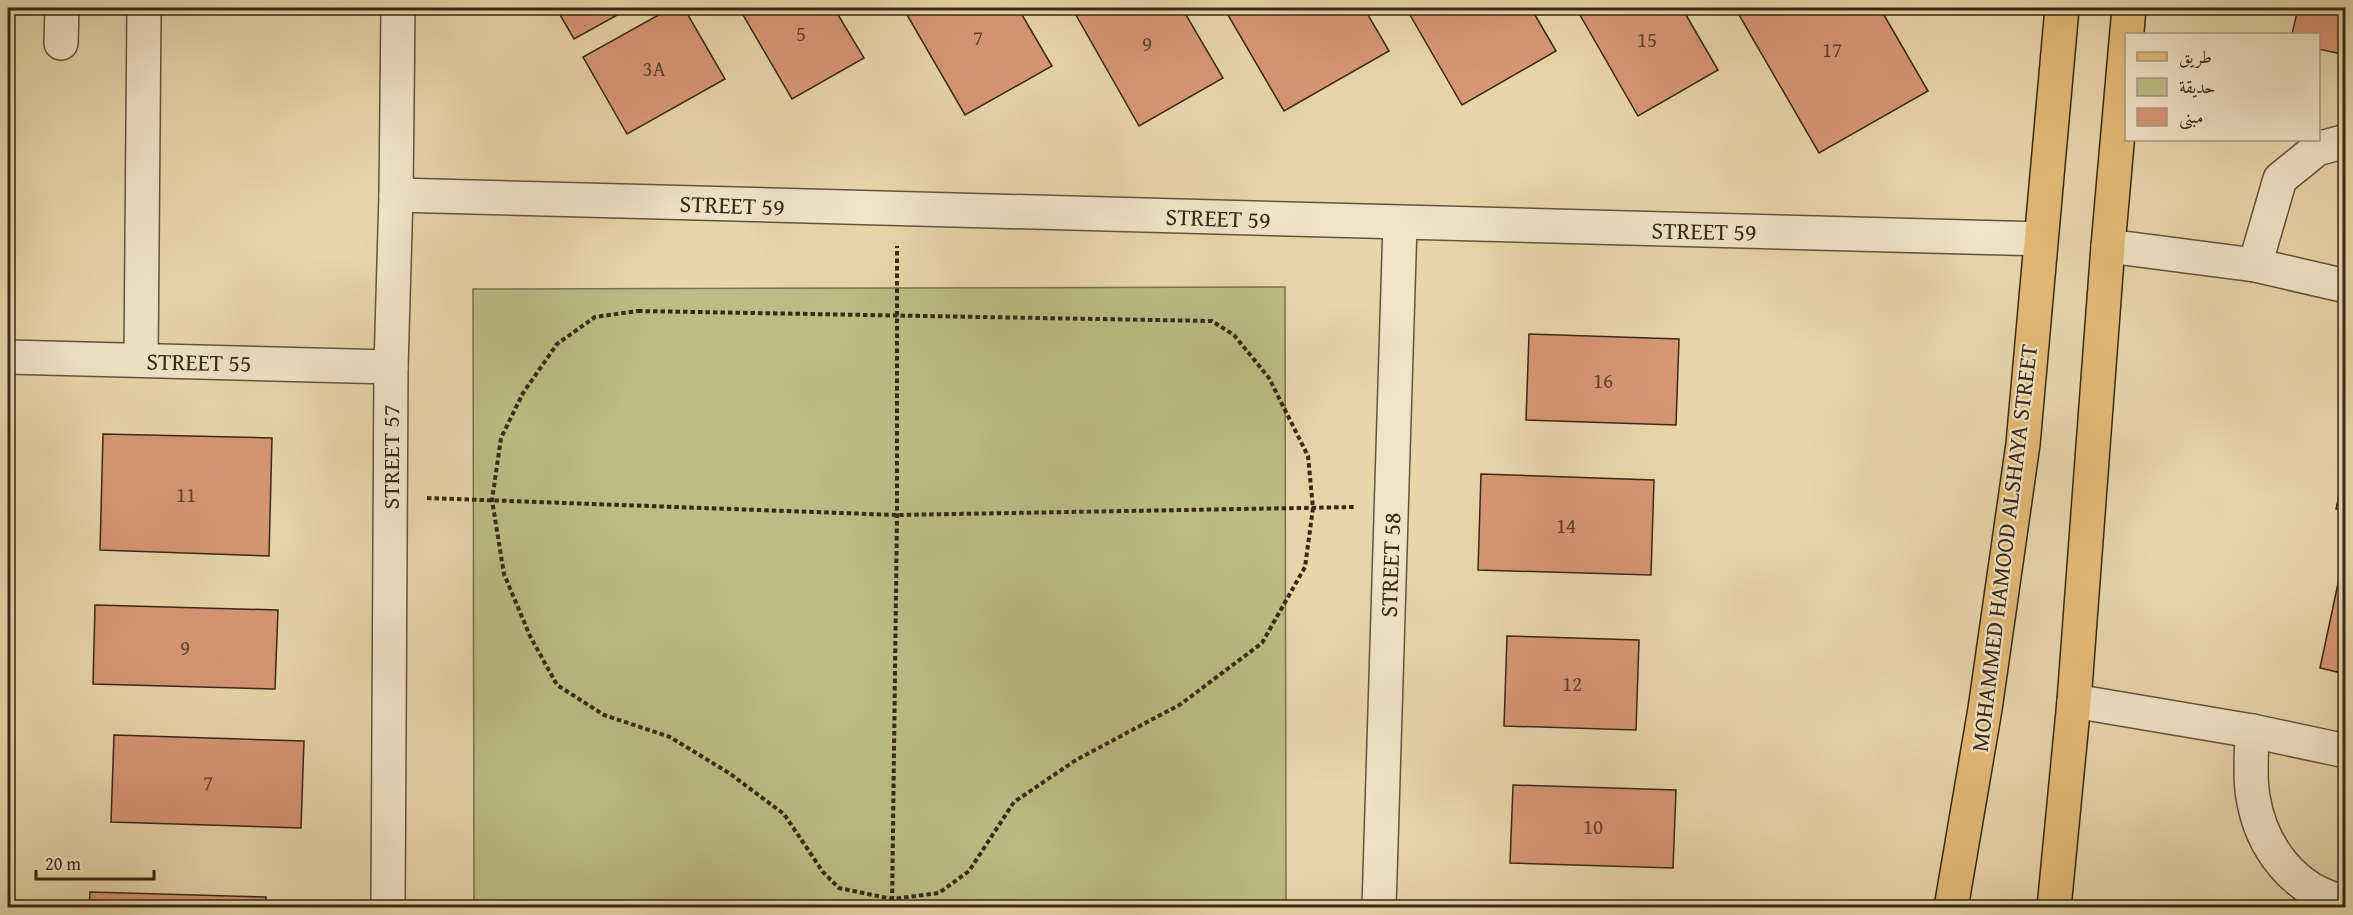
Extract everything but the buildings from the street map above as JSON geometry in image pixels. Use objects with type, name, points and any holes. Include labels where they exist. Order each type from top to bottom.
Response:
[{"type":"main road","name":"MOHAMMED HAMOOD ALSHAYA STREET","points":[[1951,908],[1986,709],[2023,444],[2062,8]]},
{"type":"main road","points":[[2127,33],[2129,8]]},
{"type":"main road","points":[[2054,908],[2074,700],[2125,53]]},
{"type":"street","points":[[61,42],[62,8]]},
{"type":"street","points":[[141,360],[144,8]]},
{"type":"street","name":"STREET 57","points":[[388,908],[391,367],[398,8]]},
{"type":"street","points":[[2255,265],[2280,179],[2317,149],[2346,141]]},
{"type":"street","name":"STREET 59","points":[[396,195],[2040,239]]},
{"type":"street","name":"STREET 58","points":[[1380,908],[1400,223]]},
{"type":"street","points":[[2108,246],[2255,265],[2346,286]]},
{"type":"street","name":"STREET 55","points":[[8,357],[391,367]]},
{"type":"street","points":[[2074,700],[2252,731],[2346,751]]},
{"type":"street","points":[[2252,731],[2253,796],[2261,826],[2276,857],[2298,881],[2328,899],[2346,902]]},
{"type":"path","points":[[892,908],[897,515],[897,209]]},
{"type":"path","points":[[638,311],[897,314],[1212,321],[1234,335],[1269,378],[1308,456],[1313,508],[1305,567],[1263,643],[1181,704],[1076,760],[1014,802],[969,871],[939,893],[892,899],[839,888],[823,872],[784,814],[729,773],[670,737],[604,715],[556,685],[530,636],[504,574],[492,500],[501,438],[523,393],[557,344],[595,317],[638,311]]},
{"type":"path","points":[[390,497],[897,515],[1392,507]]},
{"type":"green space","points":[[1285,287],[1286,907],[474,907],[473,289]]}]
